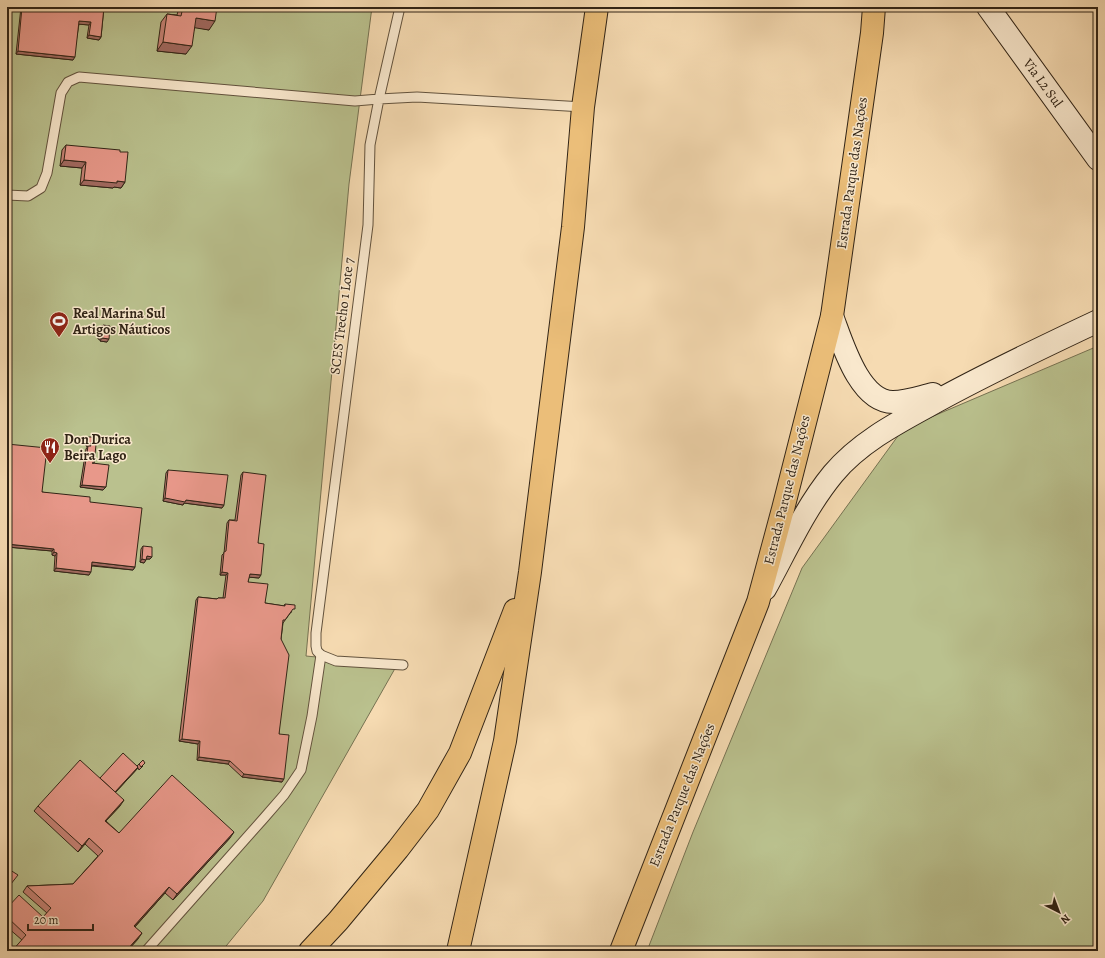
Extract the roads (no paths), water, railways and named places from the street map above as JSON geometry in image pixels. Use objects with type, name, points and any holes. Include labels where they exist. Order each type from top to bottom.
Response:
[{"type":"highway","points":[[458,951],[504,742],[530,572],[573,227],[583,107],[597,7]]},
{"type":"highway","name":"Estrada Parque das Nações","points":[[620,951],[758,602],[832,316],[872,33],[874,7]]},
{"type":"highway","points":[[310,951],[338,921],[398,849],[428,810],[460,753],[530,572]]},
{"type":"street","name":"Via L2 Sul","points":[[988,7],[1098,159]]},
{"type":"street","points":[[832,316],[854,371],[862,384],[884,400],[892,402],[903,401],[958,389]]},
{"type":"street","points":[[758,602],[812,505],[833,474],[858,449],[878,434],[958,389],[1098,321]]},
{"type":"lane","name":"SCES Trecho 1 Lote 7","points":[[322,655],[317,651],[316,633],[368,225],[370,145],[400,7]]},
{"type":"lane","points":[[7,196],[28,196],[41,188],[47,173],[61,93],[68,82],[79,77],[355,101],[417,97],[583,107]]},
{"type":"lane","points":[[146,951],[284,795],[301,770],[322,655],[336,661],[403,665]]},
{"type":"place","name":"Real Marina Sul Artigos Náuticos","points":[[59,338]]},
{"type":"place","name":"Don Durica Beira Lago","points":[[50,464]]}]
